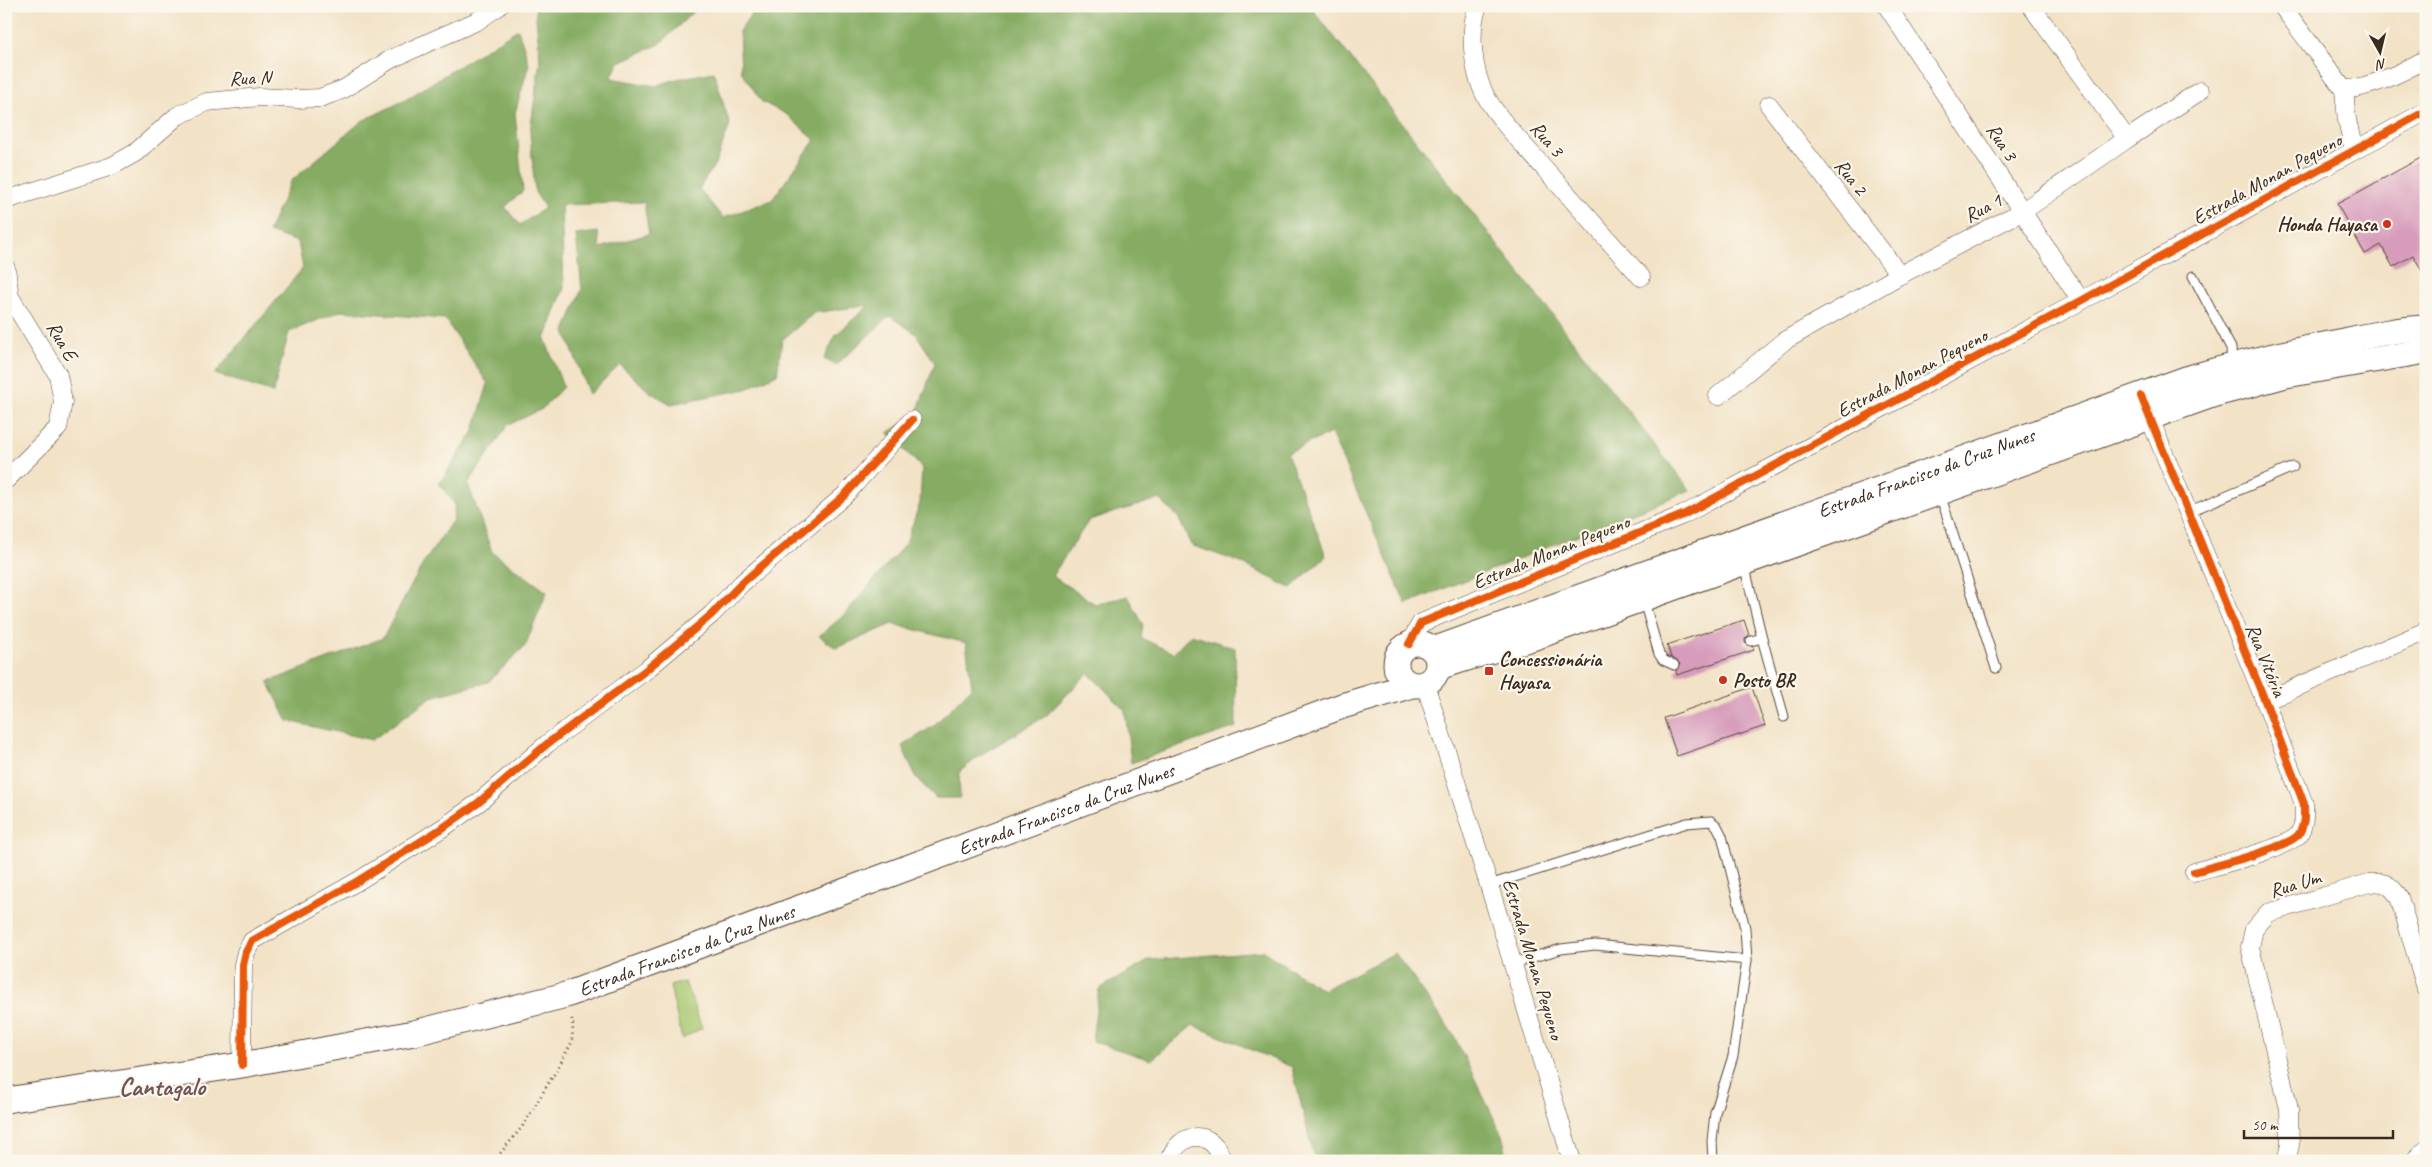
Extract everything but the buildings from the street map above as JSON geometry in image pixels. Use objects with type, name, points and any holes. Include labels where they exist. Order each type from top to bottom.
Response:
[{"type":"main road","name":"Estrada Francisco da Cruz Nunes","points":[[6,1100],[242,1065],[414,1033],[566,995],[1342,706],[1640,587],[2145,407],[2232,365],[2365,336],[2426,328]]},
{"type":"main road","name":"Estrada Francisco da Cruz Nunes","points":[[2145,407],[2212,395],[2286,375],[2426,351]]},
{"type":"main road","points":[[1422,643],[1427,672],[1400,677],[1403,654],[1422,643]]},
{"type":"main road","name":"Estrada Francisco da Cruz Nunes","points":[[1342,706],[1403,654]]},
{"type":"street","name":"Rua N","points":[[6,200],[112,166],[135,153],[177,116],[207,102],[260,97],[320,98],[344,89],[391,60],[476,21],[499,6]]},
{"type":"street","name":"Rua 3","points":[[1478,6],[1475,14],[1476,72],[1485,95],[1514,134],[1641,277]]},
{"type":"street","name":"Rua 3","points":[[1888,6],[2081,301]]},
{"type":"street","points":[[2031,6],[2127,139]]},
{"type":"street","points":[[2282,6],[2344,90],[2346,120],[2354,150]]},
{"type":"street","points":[[2344,90],[2366,87],[2389,79],[2426,59]]},
{"type":"street","name":"Rua 1","points":[[1718,396],[1784,341],[1900,275],[2023,211],[2200,91]]},
{"type":"street","name":"Rua 2","points":[[1769,105],[1900,275]]},
{"type":"street","name":"Estrada Monan Pequeno","points":[[1403,654],[1421,622],[1683,515],[2081,301],[2426,111]]},
{"type":"street","name":"Rua E","points":[[6,268],[10,297],[58,376],[63,402],[58,428],[6,480]]},
{"type":"street","name":"Rua Vitória","points":[[2145,407],[2265,701],[2304,804],[2305,821],[2298,836],[2280,846],[2194,872]]},
{"type":"street","points":[[242,1065],[243,965],[246,952],[252,941],[358,881],[444,828],[478,803],[547,744],[646,670],[711,615],[742,583],[845,496],[912,420]]},
{"type":"street","points":[[2265,701],[2426,632]]},
{"type":"street","name":"Estrada Monan Pequeno","points":[[1427,672],[1572,1161]]},
{"type":"street","name":"Rua Um","points":[[2286,1161],[2290,1145],[2289,1109],[2250,947],[2254,929],[2268,914],[2380,882],[2391,886],[2399,897],[2426,988]]},
{"type":"street","points":[[1169,1161],[1173,1148],[1183,1140],[1195,1136],[1208,1139],[1218,1148],[1222,1161]]},
{"type":"street","points":[[2414,1161],[2426,1150]]},
{"type":"lane","points":[[2193,276],[2231,348],[2232,365]]},
{"type":"lane","points":[[2188,512],[2293,467]]},
{"type":"lane","points":[[1936,482],[1996,668]]},
{"type":"lane","points":[[1740,551],[1784,717]]},
{"type":"lane","points":[[1640,587],[1659,654],[1663,660],[1674,665]]},
{"type":"lane","points":[[1751,642],[1762,638]]},
{"type":"lane","points":[[1489,885],[1687,823],[1711,821],[1717,826],[1722,836],[1746,928],[1747,960],[1733,1056],[1715,1113],[1712,1141],[1713,1161]]},
{"type":"lane","points":[[1512,963],[1561,949],[1595,945],[1747,960]]},
{"type":"path","points":[[494,1161],[522,1127],[556,1071],[572,1042],[574,1025]]},
{"type":"green space","points":[[535,6],[699,6],[660,44],[619,62],[611,78],[655,86],[677,79],[714,72],[730,125],[715,164],[699,189],[723,218],[772,200],[815,140],[786,114],[762,102],[741,71],[739,31],[757,6],[1310,6],[1690,490],[1406,604],[1331,433],[1287,453],[1326,556],[1291,588],[1239,562],[1191,545],[1178,517],[1159,499],[1089,520],[1052,576],[1095,604],[1128,596],[1143,624],[1141,638],[1173,653],[1191,634],[1235,648],[1236,727],[1131,763],[1125,710],[1088,673],[1046,716],[985,752],[959,772],[960,798],[936,798],[916,778],[902,746],[932,727],[972,687],[966,643],[893,624],[836,648],[819,636],[843,616],[906,543],[920,503],[922,468],[888,433],[916,415],[935,363],[916,334],[890,316],[836,365],[824,359],[836,335],[869,305],[814,313],[782,340],[777,374],[746,389],[671,404],[651,393],[620,365],[589,394],[565,331],[582,289],[576,235],[598,232],[600,248],[649,234],[644,202],[561,205],[564,288],[545,339],[563,387],[542,409],[508,425],[468,484],[492,552],[547,592],[525,646],[488,682],[431,697],[372,740],[288,721],[268,682],[383,638],[423,564],[453,520],[455,504],[439,484],[473,433],[488,384],[445,319],[340,311],[289,332],[273,393],[215,374],[303,268],[298,242],[268,232],[291,181],[362,121],[405,100],[518,29],[529,64],[515,113],[523,191],[505,207],[520,225],[545,208],[535,192],[530,133],[540,60]]},
{"type":"green space","points":[[1263,951],[1323,990],[1395,953],[1453,1034],[1502,1135],[1508,1161],[1315,1161],[1292,1067],[1193,1025],[1151,1060],[1092,1041],[1099,989],[1150,960]]},
{"type":"green space","points":[[685,982],[702,1028],[682,1039],[670,986]]},
{"type":"cycle path","points":[[1409,644],[1421,623],[1683,515],[2081,301],[2426,111]]},
{"type":"cycle path","points":[[2141,396],[2265,701],[2304,804],[2302,827],[2299,834],[2292,839],[2267,851],[2194,872]]},
{"type":"cycle path","points":[[242,1065],[243,965],[246,952],[252,941],[358,881],[444,827],[478,803],[547,744],[646,670],[711,615],[742,583],[845,495],[912,420]]},
{"type":"place","name":"Honda Hayasa","points":[[2387,224]]},
{"type":"place","name":"Concessionária Hayasa","points":[[1489,671]]},
{"type":"place","name":"Posto BR","points":[[1723,680]]},
{"type":"district","name":"Cantagalo","points":[[162,1087]]}]
